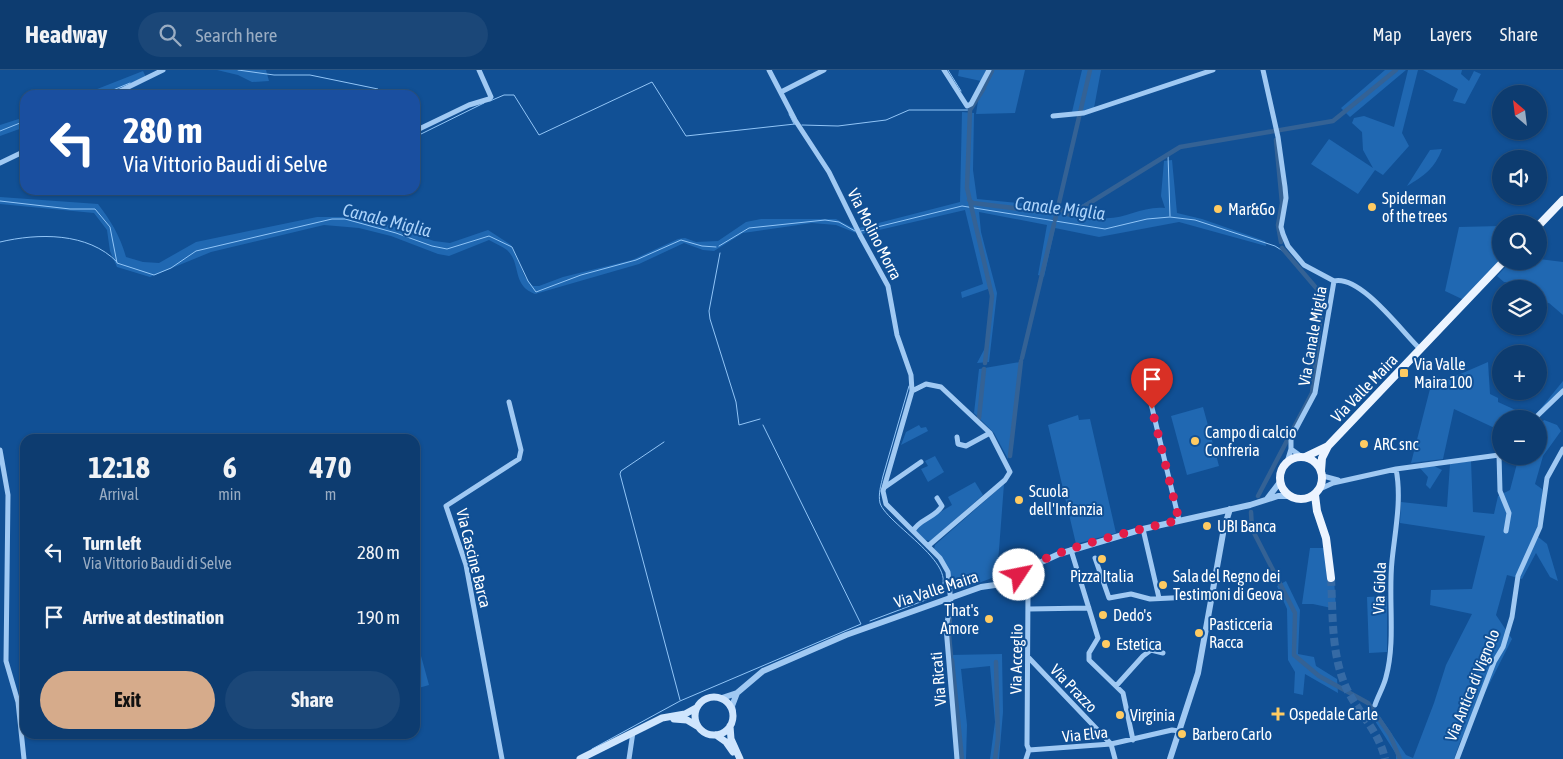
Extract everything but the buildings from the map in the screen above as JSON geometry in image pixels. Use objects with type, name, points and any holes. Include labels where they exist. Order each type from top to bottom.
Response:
[{"type":"main road","points":[[1547,217],[1563,200]]},
{"type":"main road","name":"Via Valle Maira","points":[[1322,473],[1322,458],[1328,446],[1495,270]]},
{"type":"main road","name":"Via Valle Maira","points":[[1303,457],[1328,446]]},
{"type":"main road","points":[[1316,511],[1303,500],[1289,496],[1280,482],[1281,471],[1287,462],[1303,457],[1312,460],[1322,473],[1317,492],[1316,511],[1326,538],[1330,578]]},
{"type":"main road","points":[[1303,500],[1317,492]]},
{"type":"main road","points":[[580,759],[668,715],[690,713],[704,699],[716,697],[722,698],[731,707],[733,712],[730,725],[731,739],[739,759]]},
{"type":"main road","points":[[696,708],[695,720],[701,730]]},
{"type":"main road","points":[[657,721],[687,720],[701,730],[716,735],[726,742],[739,759]]},
{"type":"main road","points":[[716,735],[722,733],[730,725]]},
{"type":"street","points":[[122,90],[163,70]]},
{"type":"street","points":[[420,129],[469,105],[489,99],[491,97],[490,89],[480,70]]},
{"type":"street","name":"Via Molino Morra","points":[[769,70],[795,120],[829,172],[888,286],[897,335],[910,375],[912,391],[884,487]]},
{"type":"street","points":[[782,92],[824,70]]},
{"type":"street","points":[[944,70],[963,104],[966,106],[971,104],[989,70]]},
{"type":"street","points":[[1053,116],[1080,113],[1213,70]]},
{"type":"street","name":"Via Canale Miglia","points":[[1262,70],[1276,131],[1286,198],[1281,227],[1285,241],[1304,265],[1334,281],[1315,392],[1291,438],[1291,449],[1287,462]]},
{"type":"street","points":[[0,163],[20,153]]},
{"type":"street","name":"Via Valle Maira","points":[[1334,281],[1350,282],[1360,288],[1402,327],[1420,349]]},
{"type":"street","points":[[912,391],[926,384],[941,387],[990,433],[1009,466],[1008,476],[928,546]]},
{"type":"street","points":[[1148,391],[1179,520]]},
{"type":"street","points":[[1544,410],[1563,392]]},
{"type":"street","name":"Via Cascine Barca","points":[[502,759],[466,565],[446,506],[520,459],[521,450],[509,402]]},
{"type":"street","points":[[957,437],[958,444],[966,446],[990,433]]},
{"type":"street","points":[[1291,449],[1303,457]]},
{"type":"street","name":"Via Antica di Vignolo","points":[[1457,759],[1494,662],[1503,647],[1512,617],[1518,576],[1540,527],[1547,478],[1563,449]]},
{"type":"street","points":[[0,450],[8,495],[6,662],[18,702],[20,721]]},
{"type":"street","points":[[1317,492],[1341,481],[1396,469],[1492,454]]},
{"type":"street","points":[[921,462],[884,487],[884,498],[886,504],[945,566],[953,597]]},
{"type":"street","points":[[1500,465],[1500,491],[1509,513],[1506,531]]},
{"type":"street","name":"Via Giola","points":[[1374,705],[1387,675],[1390,638],[1391,562],[1397,527],[1398,479],[1396,469]]},
{"type":"street","points":[[1322,473],[1341,481]]},
{"type":"street","points":[[888,474],[899,476]]},
{"type":"street","points":[[1267,498],[1280,482]]},
{"type":"street","name":"Via Valle Maira","points":[[722,698],[737,692],[763,671],[851,633],[982,587],[1008,583],[1034,564],[1071,550],[1143,529],[1227,510],[1267,498],[1289,496]]},
{"type":"street","points":[[913,531],[919,523],[939,511],[942,506],[937,498]]},
{"type":"street","points":[[1170,759],[1198,673],[1227,510]]},
{"type":"street","points":[[1143,529],[1159,598]]},
{"type":"street","points":[[1071,550],[1098,638],[1089,653],[1089,660],[1123,693],[1133,740]]},
{"type":"street","points":[[1095,558],[1109,598],[1131,594],[1150,599],[1212,596]]},
{"type":"street","name":"Via Acceglio","points":[[1019,575],[1028,592],[1029,609],[1028,748],[1026,759]]},
{"type":"street","name":"Via Ricati","points":[[953,597],[946,627],[957,759]]},
{"type":"street","points":[[1029,609],[1090,608]]},
{"type":"street","points":[[1116,686],[1143,656],[1151,650],[1163,653]]},
{"type":"street","name":"Via Prazzo","points":[[1029,658],[1112,744]]},
{"type":"street","points":[[733,712],[732,706],[737,692]]},
{"type":"street","name":"Via Elva","points":[[1028,748],[1112,744],[1172,730],[1179,731]]},
{"type":"street","points":[[629,759],[634,731]]},
{"type":"street","points":[[22,739],[24,759]]},
{"type":"street","points":[[1112,744],[1115,759]]},
{"type":"shaded area","points":[[217,70],[266,70],[269,81],[252,82],[238,75]]},
{"type":"shaded area","points":[[959,70],[1025,70],[1015,113],[976,114],[981,81],[958,76]]},
{"type":"shaded area","points":[[1082,70],[1101,70],[1094,108],[1085,112],[1072,112]]},
{"type":"shaded area","points":[[1385,70],[1406,70],[1350,117],[1341,108]]},
{"type":"shaded area","points":[[1408,70],[1418,70],[1402,133],[1409,146],[1383,175],[1375,170],[1358,194],[1311,164],[1329,139],[1373,168],[1363,150],[1362,132],[1352,123],[1354,118],[1364,116],[1394,127]]},
{"type":"shaded area","points":[[1423,70],[1462,70],[1461,74],[1469,81],[1474,71],[1481,74],[1465,104],[1453,101],[1458,89]]},
{"type":"shaded area","points":[[143,71],[146,77],[119,90],[95,90]]},
{"type":"shaded area","points":[[962,112],[974,113],[973,170],[977,199],[1060,207],[1070,212],[1090,200],[1097,217],[1106,218],[1114,218],[1147,209],[1165,208],[1161,196],[1164,161],[1172,160],[1177,213],[1202,219],[1265,241],[1266,246],[1179,222],[1099,237],[1055,228],[1044,277],[1038,275],[1047,225],[979,212],[981,232],[997,293],[989,362],[977,363],[985,348],[991,296],[988,289],[962,298],[961,292],[983,284],[965,210],[862,234],[859,228],[960,202]]},
{"type":"shaded area","points":[[20,119],[20,129],[0,136],[0,125]]},
{"type":"shaded area","points":[[1442,149],[1428,171],[1407,186],[1430,150]]},
{"type":"shaded area","points":[[0,197],[98,204],[115,229],[126,257],[143,262],[159,263],[196,242],[317,217],[348,217],[388,225],[392,222],[394,227],[434,241],[450,243],[488,230],[511,245],[525,277],[533,286],[539,286],[563,277],[632,260],[678,239],[685,238],[696,242],[718,241],[746,222],[761,219],[836,219],[855,229],[856,233],[836,225],[812,223],[743,233],[714,251],[703,250],[684,243],[639,264],[535,294],[523,285],[512,256],[507,250],[489,240],[449,256],[438,254],[391,236],[359,228],[324,225],[211,252],[150,277],[117,267],[110,251],[107,230],[94,213],[0,204]]},
{"type":"shaded area","points":[[1492,226],[1492,270],[1464,300],[1445,291],[1459,227]]},
{"type":"shaded area","points":[[1547,260],[1563,262],[1563,315],[1547,303],[1547,280],[1502,280],[1497,276],[1503,270],[1547,270]]},
{"type":"shaded area","points":[[1020,362],[1008,459],[994,433],[974,413],[979,369]]},
{"type":"shaded area","points":[[1488,362],[1492,400],[1498,400],[1498,402],[1516,410],[1492,410],[1492,427],[1454,409],[1443,459],[1411,463],[1430,389],[1437,390],[1442,382]]},
{"type":"shaded area","points":[[1563,381],[1563,392],[1542,410],[1539,410]]},
{"type":"shaded area","name":"Campo di calcio Confreria","points":[[1203,407],[1219,466],[1187,475],[1171,416]]},
{"type":"shaded area","points":[[1078,415],[1079,420],[1090,419],[1116,533],[1076,544],[1048,425]]},
{"type":"shaded area","points":[[1547,421],[1557,425],[1561,431],[1547,450]]},
{"type":"shaded area","points":[[919,425],[921,428],[926,427],[928,431],[901,445],[906,432]]},
{"type":"shaded area","points":[[935,456],[944,472],[928,482],[921,469],[928,466],[925,461]]},
{"type":"shaded area","points":[[1471,461],[1473,512],[1494,514],[1498,496],[1510,490],[1517,465],[1540,465],[1535,484],[1542,489],[1542,507],[1537,536],[1547,544],[1558,581],[1550,577],[1536,553],[1522,579],[1507,575],[1496,615],[1512,639],[1460,742],[1454,759],[1396,759],[1396,754],[1375,721],[1379,715],[1406,755],[1413,758],[1446,665],[1472,614],[1430,605],[1431,590],[1472,589],[1485,536],[1400,523],[1401,502],[1447,507],[1450,464]]},
{"type":"shaded area","points":[[1434,466],[1442,470],[1430,489],[1426,485],[1428,477],[1419,467]]},
{"type":"shaded area","points":[[975,482],[983,495],[931,541],[925,540],[915,530],[917,526],[952,505],[948,497]]},
{"type":"shaded area","points":[[1004,484],[997,576],[963,589],[951,576],[934,549],[935,545]]},
{"type":"shaded area","points":[[1310,548],[1325,548],[1327,579],[1334,579],[1336,609],[1313,604],[1302,604]]},
{"type":"shaded area","points":[[1286,581],[1300,610],[1298,654],[1314,657],[1316,666],[1337,679],[1338,693],[1305,674],[1303,695],[1294,693],[1295,672],[1288,660],[1287,609],[1277,586]]},
{"type":"shaded area","points":[[1387,596],[1387,652],[1369,653],[1367,597]]},
{"type":"shaded area","points":[[420,652],[429,685],[420,688]]},
{"type":"shaded area","points":[[1002,654],[1003,712],[999,759],[990,759],[995,722],[990,666],[961,669],[967,725],[966,759],[954,759],[954,680],[950,655]]},
{"type":"waterway","points":[[238,70],[274,75],[310,75],[379,90]]},
{"type":"waterway","points":[[948,70],[961,91]]},
{"type":"waterway","points":[[1055,220],[1090,70]]},
{"type":"waterway","points":[[1058,208],[1070,215],[1180,147],[1333,121],[1396,70]]},
{"type":"waterway","points":[[985,85],[992,71]]},
{"type":"waterway","points":[[490,101],[504,95],[514,95],[539,135],[652,82],[686,136],[795,124]]},
{"type":"waterway","points":[[113,90],[130,83]]},
{"type":"waterway","points":[[984,88],[970,110],[967,188],[992,296],[985,363]]},
{"type":"waterway","points":[[420,132],[421,134],[484,103]]},
{"type":"waterway","points":[[802,125],[838,126],[886,120],[909,110],[970,110]]},
{"type":"waterway","points":[[789,114],[794,124]]},
{"type":"waterway","points":[[0,131],[20,123]]},
{"type":"waterway","points":[[1276,140],[1282,203],[1278,225],[1281,242]]},
{"type":"waterway","points":[[1168,155],[1170,216]]},
{"type":"waterway","points":[[969,200],[973,203],[1053,213]]},
{"type":"waterway","name":"Canale Miglia","points":[[0,201],[70,209],[95,209],[110,227],[117,263],[154,275],[171,268],[196,251],[332,219],[345,219],[447,249],[489,236],[512,247],[528,281],[536,292],[581,275],[636,260],[681,240],[702,246],[716,247]]},
{"type":"waterway","name":"Canale Miglia","points":[[861,231],[962,206],[1105,229],[1147,219],[1170,217],[1195,220],[1275,246],[1283,251]]},
{"type":"waterway","name":"Canale Miglia","points":[[719,246],[749,228],[825,220],[839,222],[855,231]]},
{"type":"waterway","points":[[1022,358],[1054,224]]},
{"type":"waterway","points":[[0,242],[30,237],[62,237],[92,245],[105,252],[117,262]]},
{"type":"waterway","points":[[1258,496],[1312,393],[1323,296],[1282,248]]},
{"type":"waterway","points":[[720,253],[709,311],[710,319],[736,402],[739,425],[760,419]]},
{"type":"waterway","points":[[1010,456],[1021,361]]},
{"type":"waterway","points":[[979,418],[984,369]]},
{"type":"waterway","points":[[870,621],[931,598],[942,587],[943,575],[936,563],[925,549],[886,513],[880,503],[883,476],[909,386]]},
{"type":"waterway","points":[[592,749],[680,701],[861,624],[763,425]]},
{"type":"waterway","points":[[664,442],[621,471],[620,474],[680,700]]},
{"type":"waterway","points":[[1251,512],[1252,529],[1295,613],[1294,655],[1319,676],[1368,703],[1390,735],[1400,759]]},
{"type":"waterway","points":[[949,631],[950,618]]},
{"type":"waterway","points":[[949,635],[951,656]]},
{"type":"waterway","points":[[952,660],[962,759]]},
{"type":"waterway","points":[[995,759],[998,738],[996,662]]},
{"type":"tunnel","points":[[1331,578],[1335,646],[1340,672],[1355,703],[1378,739],[1385,759]]},
{"type":"place","name":"Spiderman of the trees","points":[[1372,207]]},
{"type":"place","name":"Mar&Go","points":[[1218,209]]},
{"type":"place","name":"Via Valle Maira 100","points":[[1404,373]]},
{"type":"place","name":"Campo di calcio Confreria","points":[[1195,441]]},
{"type":"place","name":"ARC snc","points":[[1364,444]]},
{"type":"place","name":"Scuola dell'Infanzia","points":[[1019,500]]},
{"type":"place","name":"UBI Banca","points":[[1207,526]]},
{"type":"place","name":"Pizza Italia","points":[[1102,559]]},
{"type":"place","name":"Sala del Regno dei Testimoni di Geova","points":[[1163,585]]},
{"type":"place","name":"Dedo's","points":[[1103,615]]},
{"type":"place","name":"That's Amore","points":[[989,619]]},
{"type":"place","name":"Pasticceria Racca","points":[[1199,633]]},
{"type":"place","name":"Estetica","points":[[1106,644]]},
{"type":"place","name":"Ospedale Carle","points":[[1278,714]]},
{"type":"place","name":"Virginia","points":[[1120,715]]},
{"type":"place","name":"Barbero Carlo","points":[[1182,734]]},
{"type":"route","points":[[1019,575],[1026,568],[1059,554],[1179,520],[1152,409]]}]
